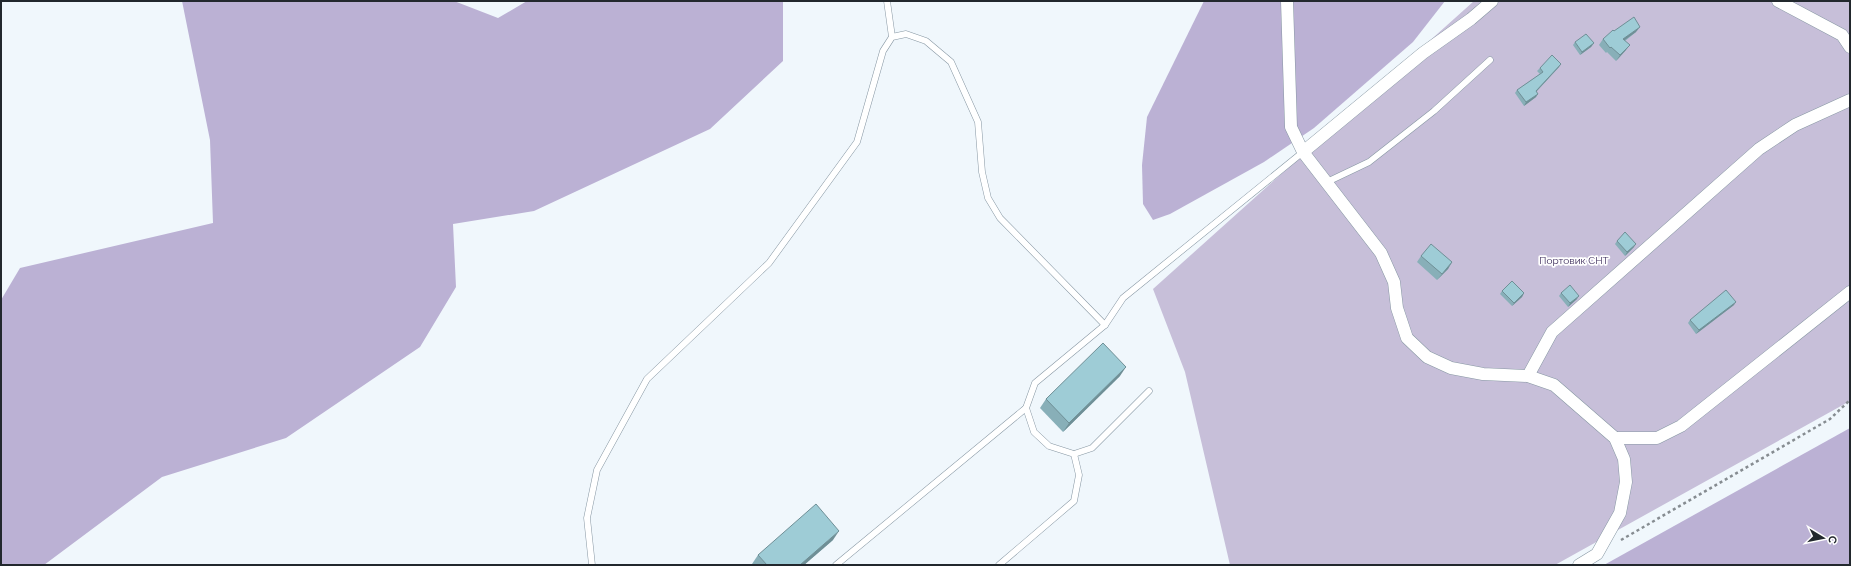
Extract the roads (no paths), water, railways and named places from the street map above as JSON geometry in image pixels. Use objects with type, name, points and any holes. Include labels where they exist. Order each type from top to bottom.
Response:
[{"type":"street","points":[[1287,1],[1291,127],[1303,152],[1381,253],[1394,282],[1397,308],[1407,338],[1427,357],[1451,368],[1483,374],[1528,376],[1554,385],[1615,438],[1624,459],[1626,482],[1620,513],[1597,554],[1579,565]]},
{"type":"street","points":[[1303,152],[1423,53],[1471,19],[1492,1]]},
{"type":"street","points":[[1778,1],[1846,31],[1850,47]]},
{"type":"street","points":[[1528,376],[1552,332],[1758,149],[1796,125],[1850,100]]},
{"type":"street","points":[[1615,438],[1657,438],[1681,426],[1850,292]]},
{"type":"lane","points":[[592,565],[587,518],[597,470],[647,379],[769,263],[857,142],[883,50],[892,37],[887,1]]},
{"type":"lane","points":[[892,37],[906,34],[926,40],[951,62],[978,122],[982,172],[988,198],[1000,218],[1104,325]]},
{"type":"lane","points":[[1327,182],[1369,162],[1434,111],[1490,60]]},
{"type":"lane","points":[[836,565],[1026,408],[1035,383],[1104,325],[1123,298],[1303,152]]},
{"type":"lane","points":[[1026,408],[1034,432],[1049,446],[1074,454],[1092,448],[1149,391]]},
{"type":"lane","points":[[999,565],[1074,501],[1079,475],[1074,454]]},
{"type":"park label","name":"Портовик СНТ","points":[[1574,260]]}]
